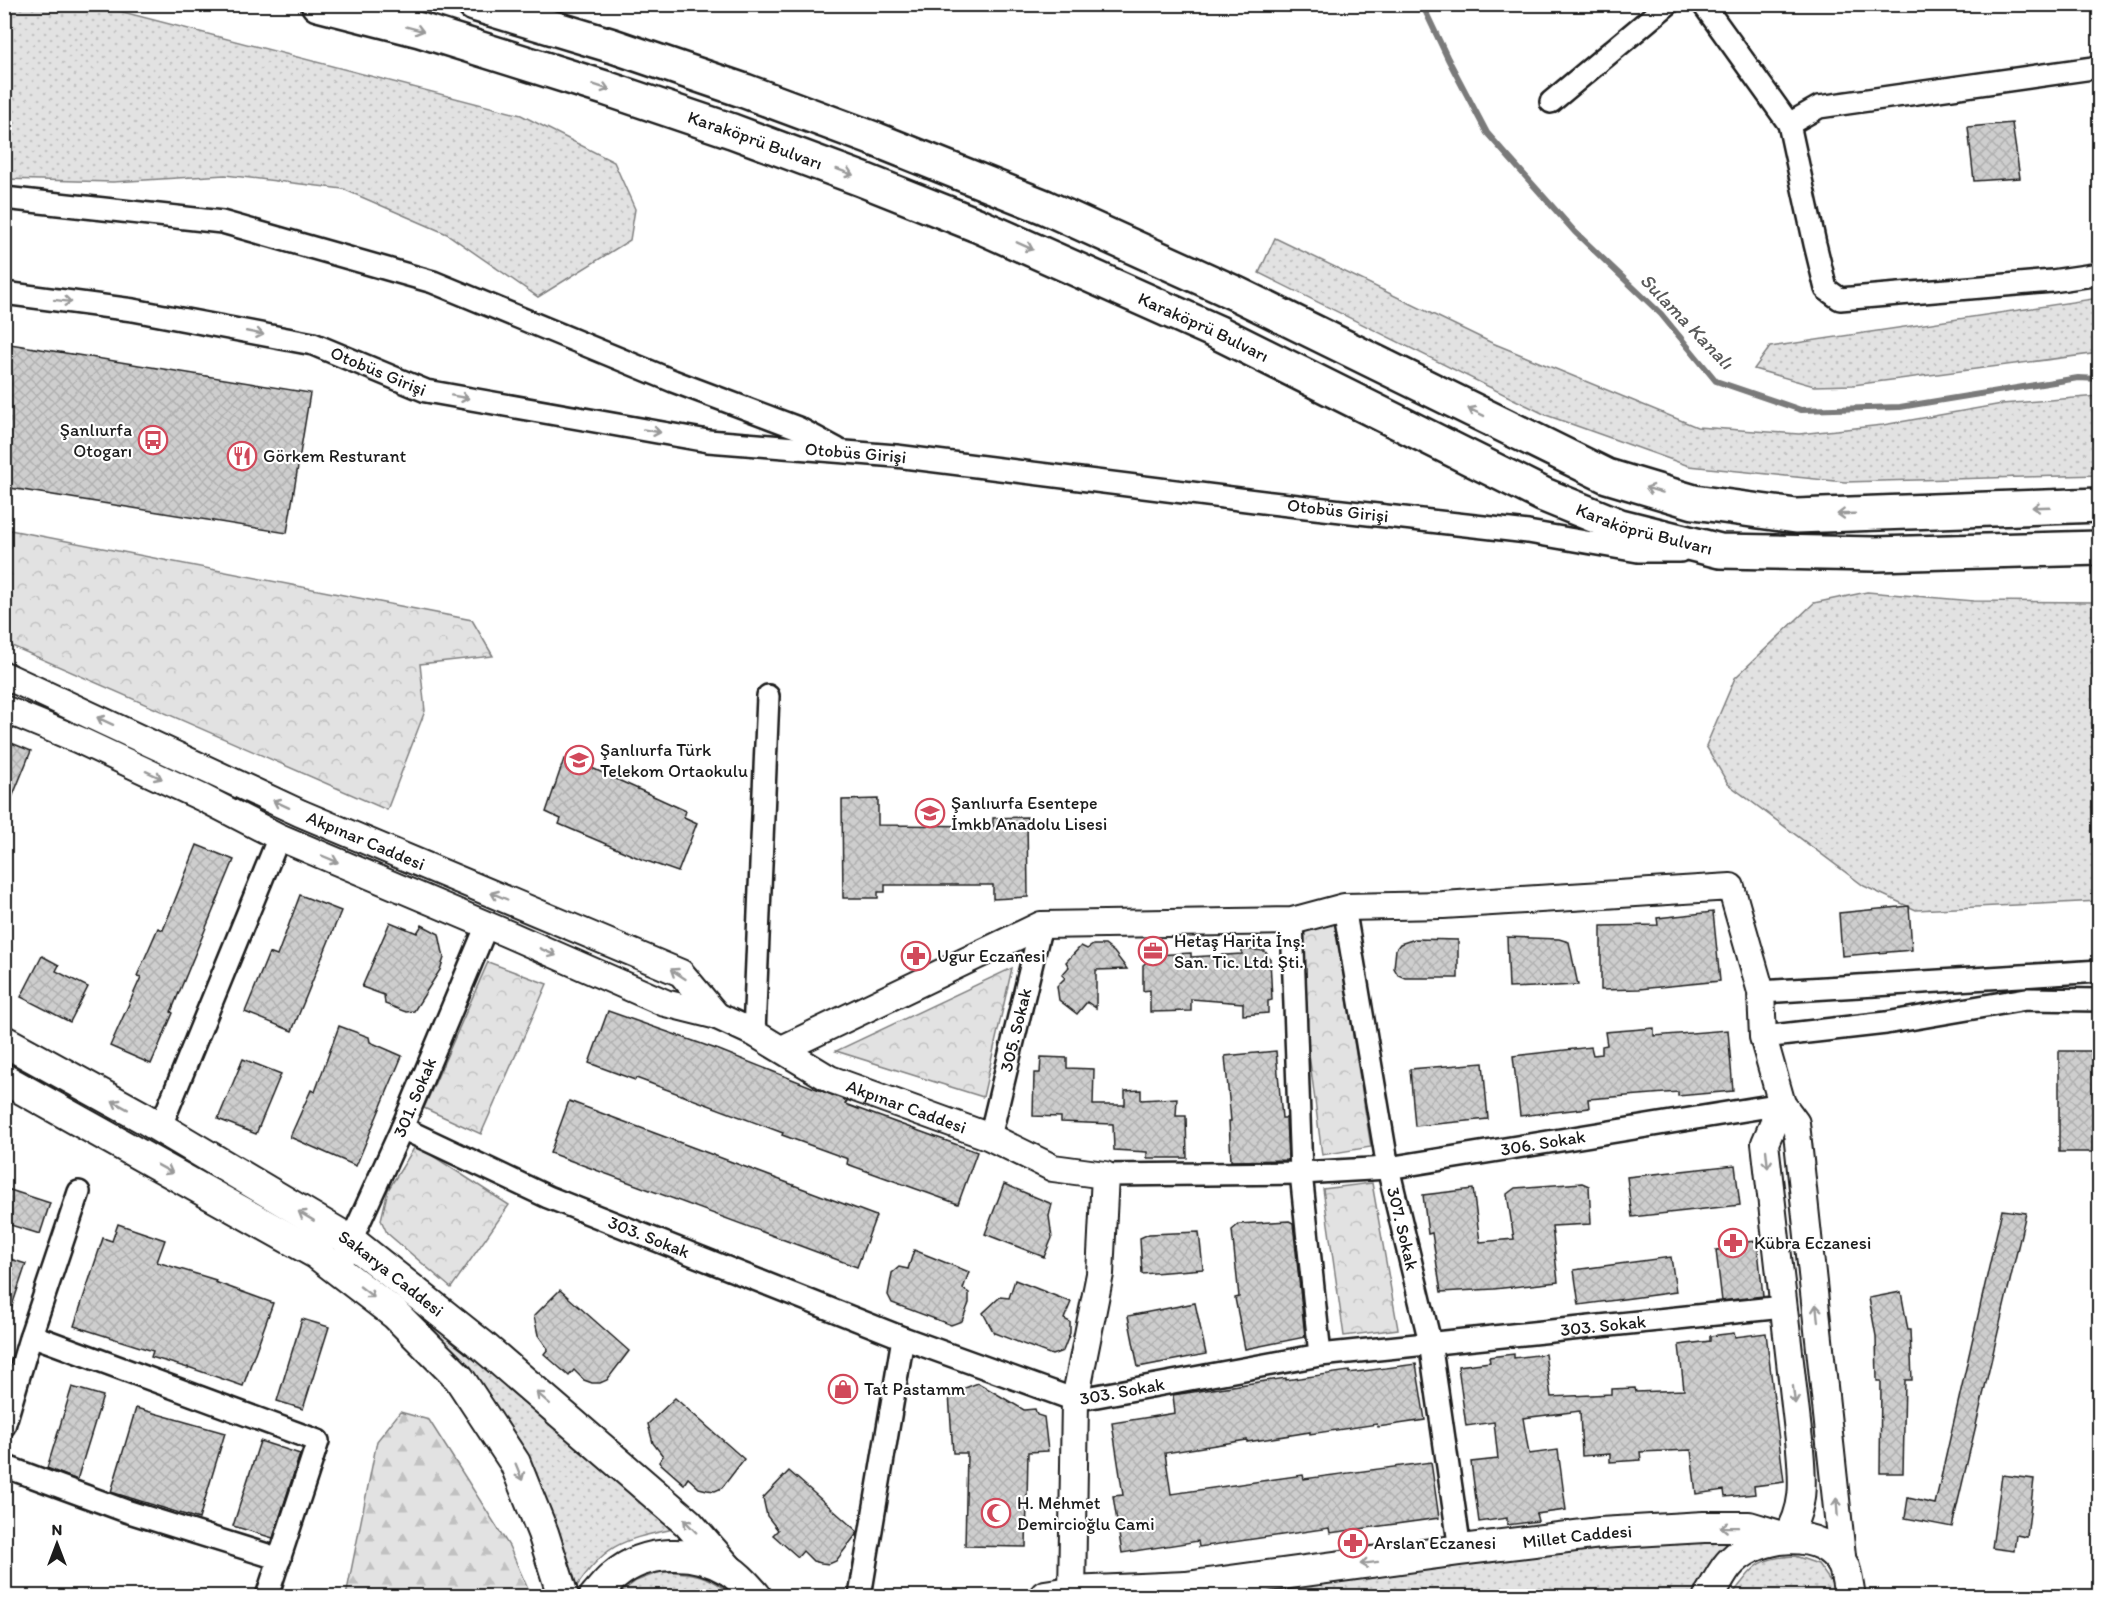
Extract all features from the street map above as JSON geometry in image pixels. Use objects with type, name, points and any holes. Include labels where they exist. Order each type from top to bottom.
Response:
[{"type":"highway","name":"Karaköprü Bulvarı","points":[[318,4],[420,30],[605,88],[861,178],[977,225],[1217,332],[1544,495],[1620,526],[1720,551],[1875,554],[2100,548]]},
{"type":"highway","points":[[474,4],[613,46],[745,91],[877,140],[1045,207],[1237,294],[1607,476],[1694,502],[1796,516],[2100,505]]},
{"type":"main road","name":"Sakarya Caddesi","points":[[4,1041],[160,1128],[351,1241],[483,1346],[688,1523],[729,1570]]},
{"type":"main road","name":"Sakarya Caddesi","points":[[4,1079],[317,1254],[395,1314],[459,1378],[515,1463],[543,1533],[563,1596]]},
{"type":"main road","name":"Millet Caddesi","points":[[1063,1595],[1186,1587],[1600,1533],[1704,1527],[1749,1527],[1786,1538]]},
{"type":"main road","points":[[1709,1596],[1731,1561],[1753,1547],[1786,1538],[1814,1540],[1832,1551],[1844,1566],[1850,1596]]},
{"type":"main road","points":[[595,1596],[615,1575],[641,1560],[671,1554],[701,1558],[729,1570],[756,1596]]},
{"type":"street","points":[[1551,102],[1668,4]]},
{"type":"street","points":[[1703,4],[1789,124],[1826,289],[1840,299],[2052,281],[2100,274]]},
{"type":"street","points":[[1789,124],[1819,107],[2100,67]]},
{"type":"street","points":[[4,198],[222,222],[432,282],[673,381],[798,428],[843,453]]},
{"type":"street","name":"Otobüs Girişi","points":[[4,293],[133,310],[313,344],[426,391],[708,441],[896,456],[1271,504],[1528,532],[1638,551],[1720,551]]},
{"type":"street","name":"Akpınar Caddesi","points":[[4,675],[300,813],[681,973],[717,1016]]},
{"type":"street","points":[[754,1034],[768,696]]},
{"type":"street","name":"Akpınar Caddesi","points":[[4,709],[79,740],[203,798],[279,837],[665,1003],[717,1016],[782,1049],[830,1079],[990,1137],[1053,1168],[1105,1175]]},
{"type":"street","points":[[160,1128],[279,837]]},
{"type":"street","points":[[782,1049],[1041,925],[1292,921],[1344,907],[1443,905],[1731,888],[1761,992],[1763,1036],[1782,1104],[1796,1124],[1844,1566]]},
{"type":"street","name":"307. Sokak","points":[[1344,907],[1388,1168],[1430,1342],[1460,1550]]},
{"type":"street","points":[[1292,921],[1301,1173],[1320,1355]]},
{"type":"street","name":"301. Sokak","points":[[338,1269],[402,1128],[487,925]]},
{"type":"street","name":"305. Sokak","points":[[990,1137],[1041,925]]},
{"type":"street","points":[[1761,992],[2100,971]]},
{"type":"street","points":[[1763,1036],[1886,1023],[2026,999],[2100,1000]]},
{"type":"street","points":[[1782,1104],[1766,1143],[1803,1490],[1794,1526],[1786,1538]]},
{"type":"street","name":"306. Sokak","points":[[1105,1175],[1301,1173],[1388,1168],[1782,1104]]},
{"type":"street","name":"303. Sokak","points":[[402,1128],[548,1197],[903,1338],[1075,1401],[1320,1355],[1783,1307]]},
{"type":"street","points":[[1063,1595],[1075,1401],[1100,1274],[1105,1175]]},
{"type":"street","points":[[4,1426],[31,1335],[79,1192]]},
{"type":"street","points":[[31,1335],[318,1441],[267,1596]]},
{"type":"street","points":[[860,1596],[903,1338]]},
{"type":"street","points":[[4,1466],[126,1511],[280,1559]]},
{"type":"green space","points":[[5,4],[96,5],[521,115],[614,162],[635,209],[630,240],[538,297],[447,234],[343,189],[225,175],[113,182],[5,179]]},
{"type":"green space","points":[[1275,238],[1490,342],[1697,427],[1799,434],[1883,425],[2002,404],[2099,396],[2099,475],[1845,482],[1689,466],[1546,415],[1259,273]]},
{"type":"green space","points":[[2099,298],[2099,353],[1853,385],[1814,386],[1754,369],[1770,347]]},
{"type":"green space","points":[[5,529],[472,620],[493,656],[420,664],[425,711],[387,810],[5,643]]},
{"type":"green space","points":[[1867,592],[1974,601],[2099,602],[2099,901],[1916,910],[1864,886],[1728,784],[1706,746],[1735,678],[1814,603]]},
{"type":"green space","points":[[1334,917],[1371,1147],[1322,1155],[1292,921]]},
{"type":"green space","points":[[488,962],[547,984],[481,1134],[424,1108]]},
{"type":"green space","points":[[1012,968],[983,1097],[836,1051]]},
{"type":"green space","points":[[416,1145],[509,1205],[451,1288],[387,1233],[381,1220],[388,1190]]},
{"type":"green space","points":[[1372,1183],[1398,1329],[1344,1336],[1323,1189]]},
{"type":"green space","points":[[421,1315],[478,1357],[670,1525],[669,1530],[638,1537],[614,1547],[595,1563],[575,1589],[457,1357]]},
{"type":"green space","points":[[400,1412],[429,1420],[509,1546],[531,1596],[346,1596],[377,1441]]},
{"type":"green space","points":[[1731,1540],[1728,1551],[1700,1580],[1692,1596],[1141,1596],[1257,1588],[1656,1543]]},
{"type":"green space","points":[[1795,1556],[1818,1564],[1833,1585],[1837,1596],[1731,1596],[1745,1578],[1763,1562]]},
{"type":"green space","points":[[660,1572],[682,1572],[700,1576],[717,1583],[734,1596],[616,1596],[636,1581]]},
{"type":"building","points":[[2012,123],[2020,178],[1974,181],[1968,127]]},
{"type":"building","name":"Şanlıurfa Otogarı","points":[[4,343],[310,393],[287,533],[4,487]]},
{"type":"building","points":[[4,740],[31,751],[5,815],[4,815]]},
{"type":"building","points":[[564,759],[579,767],[581,763],[686,811],[684,817],[697,823],[678,872],[559,824],[561,819],[546,812]]},
{"type":"building","points":[[878,799],[878,825],[993,826],[993,818],[1027,817],[1028,897],[993,899],[993,885],[885,885],[885,892],[878,892],[878,898],[843,898],[842,800]]},
{"type":"building","points":[[197,845],[234,860],[151,1064],[110,1046],[141,977],[137,976],[158,928],[163,930]]},
{"type":"building","points":[[300,895],[341,911],[292,1031],[245,1012],[269,953],[277,956]]},
{"type":"building","points":[[1909,906],[1912,950],[1842,956],[1839,913]]},
{"type":"building","points":[[1713,912],[1720,981],[1639,989],[1601,990],[1601,926],[1658,925],[1657,918]]},
{"type":"building","points":[[390,922],[417,933],[422,925],[439,934],[444,958],[440,970],[414,1011],[406,1012],[385,1004],[384,995],[362,987]]},
{"type":"building","points":[[1507,937],[1559,939],[1569,942],[1578,985],[1509,988]]},
{"type":"building","points":[[1415,939],[1458,940],[1458,978],[1405,978],[1398,975],[1394,968],[1396,949],[1400,944]]},
{"type":"building","points":[[1093,945],[1105,945],[1114,952],[1127,969],[1096,970],[1096,1008],[1087,1002],[1077,1014],[1059,1000],[1057,986],[1065,978],[1062,975],[1069,967],[1066,962],[1081,946],[1087,949]]},
{"type":"building","points":[[1242,949],[1265,951],[1270,959],[1272,1000],[1268,1001],[1268,1013],[1243,1015],[1243,1003],[1191,999],[1191,1011],[1150,1012],[1150,990],[1143,991],[1143,965],[1155,955],[1191,953],[1191,957],[1242,954]]},
{"type":"building","points":[[42,956],[59,965],[56,971],[88,987],[70,1022],[21,997]]},
{"type":"building","points":[[608,1011],[719,1050],[847,1101],[845,1104],[977,1152],[958,1204],[847,1164],[848,1159],[782,1135],[783,1133],[636,1078],[635,1080],[589,1063]]},
{"type":"building","points":[[339,1026],[369,1037],[370,1042],[402,1056],[356,1166],[290,1137],[311,1090],[315,1092]]},
{"type":"building","points":[[1654,1028],[1654,1036],[1728,1030],[1733,1091],[1678,1096],[1678,1092],[1588,1099],[1589,1108],[1520,1116],[1513,1056],[1591,1047],[1593,1055],[1602,1054],[1602,1046],[1607,1045],[1605,1032]]},
{"type":"building","points":[[1276,1051],[1282,1118],[1286,1118],[1288,1160],[1231,1161],[1229,1121],[1231,1121],[1225,1056]]},
{"type":"building","points":[[2059,1051],[2100,1051],[2100,1152],[2059,1152]]},
{"type":"building","points":[[1041,1057],[1067,1058],[1067,1068],[1094,1069],[1093,1105],[1125,1105],[1125,1091],[1141,1090],[1141,1100],[1177,1098],[1176,1116],[1186,1116],[1187,1158],[1147,1158],[1147,1152],[1114,1150],[1113,1124],[1061,1122],[1061,1117],[1033,1116],[1034,1073],[1040,1073]]},
{"type":"building","points":[[243,1059],[281,1074],[256,1134],[218,1119]]},
{"type":"building","points":[[1483,1063],[1488,1119],[1415,1126],[1410,1069]]},
{"type":"building","points":[[569,1101],[876,1216],[857,1267],[550,1153]]},
{"type":"building","points":[[1735,1165],[1740,1205],[1632,1217],[1627,1177]]},
{"type":"building","points":[[1582,1183],[1589,1186],[1591,1224],[1552,1226],[1558,1282],[1441,1292],[1432,1233],[1428,1234],[1423,1195],[1473,1189],[1480,1242],[1514,1239],[1507,1194],[1515,1188]]},
{"type":"building","points":[[1004,1184],[1052,1204],[1049,1216],[1052,1238],[1044,1257],[985,1234]]},
{"type":"building","points":[[4,1188],[50,1203],[40,1234],[4,1223]]},
{"type":"building","points":[[2002,1210],[2026,1213],[1952,1527],[1905,1518],[1908,1498],[1935,1504]]},
{"type":"building","points":[[1289,1221],[1293,1223],[1305,1337],[1245,1349],[1235,1298],[1239,1297],[1232,1230],[1239,1224]]},
{"type":"building","points":[[118,1224],[165,1240],[157,1262],[216,1280],[215,1282],[273,1303],[243,1386],[151,1357],[153,1351],[74,1326],[103,1238],[112,1241]]},
{"type":"building","points":[[1199,1232],[1203,1269],[1142,1274],[1140,1238],[1149,1234]]},
{"type":"building","points":[[1757,1241],[1763,1296],[1722,1301],[1716,1250],[1735,1248],[1735,1243]]},
{"type":"building","points":[[914,1250],[969,1272],[963,1289],[969,1293],[969,1303],[962,1321],[951,1325],[892,1303],[888,1295],[892,1273],[899,1267],[908,1269]]},
{"type":"building","points":[[4,1257],[26,1264],[8,1318],[4,1318]]},
{"type":"building","points":[[1671,1257],[1676,1292],[1579,1305],[1574,1270]]},
{"type":"building","points":[[1015,1280],[1071,1302],[1064,1319],[1070,1322],[1070,1333],[1063,1351],[1052,1355],[994,1333],[983,1313],[1000,1297],[1009,1298]]},
{"type":"building","points":[[560,1290],[629,1351],[607,1380],[592,1383],[584,1380],[574,1370],[569,1376],[544,1354],[548,1349],[538,1335],[534,1316]]},
{"type":"building","points":[[1901,1292],[1908,1330],[1910,1330],[1912,1380],[1905,1380],[1903,1473],[1880,1473],[1881,1381],[1877,1381],[1876,1336],[1869,1298]]},
{"type":"building","points":[[1195,1303],[1206,1354],[1138,1367],[1128,1316]]},
{"type":"building","points":[[302,1319],[329,1327],[303,1409],[277,1401]]},
{"type":"building","points":[[1734,1333],[1735,1337],[1766,1333],[1784,1482],[1754,1486],[1755,1494],[1725,1497],[1724,1490],[1696,1494],[1691,1450],[1640,1452],[1641,1460],[1610,1462],[1610,1454],[1582,1456],[1580,1411],[1523,1418],[1529,1454],[1558,1450],[1566,1510],[1536,1514],[1538,1521],[1507,1525],[1507,1518],[1479,1522],[1471,1462],[1498,1459],[1494,1422],[1466,1426],[1458,1366],[1490,1362],[1489,1357],[1514,1354],[1514,1358],[1545,1354],[1551,1397],[1611,1394],[1611,1389],[1635,1388],[1636,1392],[1684,1390],[1679,1345],[1710,1341],[1710,1336]]},
{"type":"building","points":[[1416,1364],[1425,1420],[1378,1427],[1377,1424],[1310,1434],[1310,1432],[1165,1453],[1171,1494],[1303,1475],[1304,1479],[1431,1462],[1439,1518],[1330,1533],[1329,1528],[1199,1547],[1198,1541],[1122,1553],[1113,1496],[1123,1495],[1112,1423],[1175,1413],[1173,1395],[1286,1378],[1286,1380]]},
{"type":"building","points":[[978,1383],[1024,1410],[1035,1409],[1037,1415],[1044,1417],[1048,1451],[1028,1452],[1026,1547],[965,1546],[967,1453],[953,1453],[949,1394]]},
{"type":"building","points":[[72,1387],[103,1396],[77,1480],[47,1468]]},
{"type":"building","points":[[675,1398],[744,1459],[722,1488],[715,1491],[699,1488],[688,1478],[684,1484],[659,1462],[663,1456],[653,1443],[648,1424]]},
{"type":"building","points":[[136,1408],[225,1433],[199,1519],[111,1492]]},
{"type":"building","points":[[260,1441],[300,1454],[273,1538],[233,1526]]},
{"type":"building","points":[[789,1471],[858,1532],[836,1561],[829,1564],[813,1561],[803,1551],[798,1557],[773,1535],[778,1530],[767,1516],[763,1498]]},
{"type":"building","points":[[2002,1475],[2034,1479],[2027,1537],[2016,1535],[2014,1551],[1992,1548]]},
{"type":"waterway","name":"Sulama Kanalı","points":[[1422,4],[1487,133],[1575,232],[1661,314],[1716,381],[1801,410],[1900,407],[2078,378],[2100,379]]},
{"type":"place","name":"Şanlıurfa Otogarı","points":[[153,440]]},
{"type":"place","name":"Görkem Resturant","points":[[242,456]]},
{"type":"place","name":"Şanlıurfa Türk Telekom Ortaokulu","points":[[579,760]]},
{"type":"place","name":"Şanlıurfa Esentepe İmkb Anadolu Lisesi","points":[[930,813]]},
{"type":"place","name":"Hetaş Harita İnş. San. Tic. Ltd. Şti.","points":[[1153,951]]},
{"type":"place","name":"Ugur Eczanesi","points":[[916,956]]},
{"type":"place","name":"Kübra Eczanesi","points":[[1733,1243]]},
{"type":"place","name":"Tat Pastamm","points":[[843,1389]]},
{"type":"place","name":"H. Mehmet Demircioğlu Cami","points":[[996,1513]]},
{"type":"place","name":"Arslan Eczanesi","points":[[1353,1543]]}]
